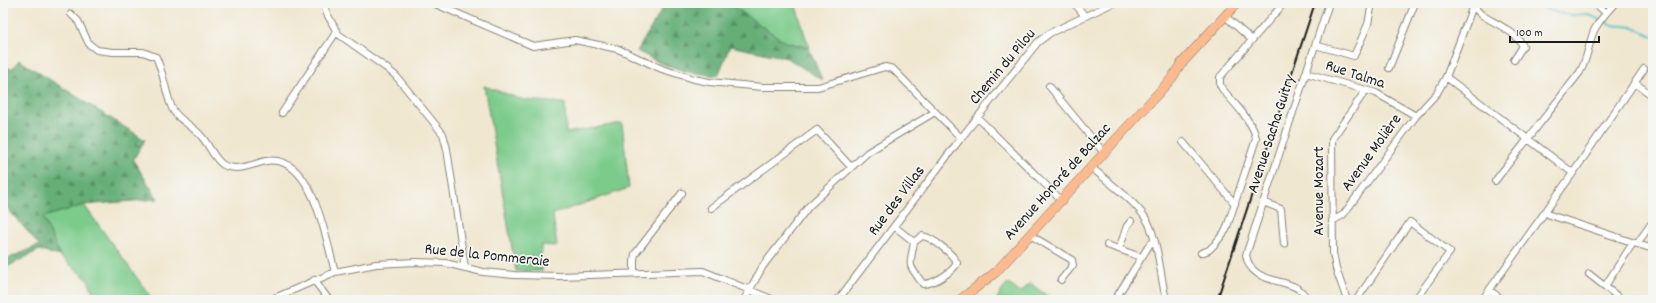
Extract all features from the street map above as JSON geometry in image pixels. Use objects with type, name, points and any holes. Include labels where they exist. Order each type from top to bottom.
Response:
[{"type":"main road","name":"Avenue Honoré de Balzac","points":[[960,300],[996,272],[1172,78],[1186,66],[1227,18],[1237,3]]},
{"type":"main road","name":"Avenue Honoré de Balzac","points":[[1227,18],[1244,3]]},
{"type":"street","points":[[324,3],[327,14],[338,34],[396,76],[443,134],[447,150],[465,268]]},
{"type":"street","points":[[433,3],[533,46],[537,47],[575,40],[618,49],[662,69],[694,79],[763,87],[818,87],[886,67],[893,69],[961,138]]},
{"type":"street","points":[[1074,3],[1085,16]]},
{"type":"street","name":"Chemin du Pilou","points":[[978,118],[1038,42],[1050,33],[1113,3]]},
{"type":"street","points":[[1201,253],[1208,250],[1220,239],[1226,230],[1256,135],[1251,125],[1223,90],[1219,81],[1221,73],[1284,3]]},
{"type":"street","name":"Avenue Sacha Guitry","points":[[1307,300],[1305,295],[1297,288],[1260,276],[1253,271],[1247,264],[1246,255],[1329,3]]},
{"type":"street","points":[[1315,45],[1354,56],[1368,24],[1372,3]]},
{"type":"street","points":[[1389,68],[1415,3]]},
{"type":"street","points":[[1595,3],[1604,15]]},
{"type":"street","points":[[1495,181],[1527,138],[1535,132],[1580,72],[1585,64],[1593,32],[1604,15],[1615,3]]},
{"type":"street","points":[[1472,4],[1480,14],[1496,22],[1519,39],[1523,46],[1514,60]]},
{"type":"street","name":"Avenue Molière","points":[[1332,220],[1343,215],[1416,116],[1437,93],[1446,77],[1472,4]]},
{"type":"street","points":[[72,14],[78,21],[89,44],[97,50],[113,52],[143,52],[156,56],[161,68],[171,107],[176,115],[202,136],[222,164],[232,167],[243,167],[268,161],[280,162],[300,174],[309,186],[316,205],[335,272]]},
{"type":"street","points":[[1227,18],[1252,40]]},
{"type":"street","points":[[282,113],[337,31]]},
{"type":"street","points":[[1482,300],[1573,173],[1644,69]]},
{"type":"street","name":"Rue Talma","points":[[1306,74],[1376,93],[1416,116]]},
{"type":"street","points":[[1446,77],[1573,173]]},
{"type":"street","points":[[1635,83],[1653,96]]},
{"type":"street","points":[[1049,86],[1104,153]]},
{"type":"street","name":"Avenue Mozart","points":[[1347,299],[1336,269],[1333,253],[1332,139],[1366,90]]},
{"type":"street","points":[[744,300],[763,266],[809,206],[868,152],[936,112]]},
{"type":"street","points":[[978,118],[1061,200]]},
{"type":"street","name":"Rue des Villas","points":[[838,300],[961,138],[978,118]]},
{"type":"street","points":[[711,208],[817,130],[851,167]]},
{"type":"street","points":[[1183,142],[1235,204]]},
{"type":"street","points":[[1091,167],[1140,210],[1148,223],[1154,242],[1166,299],[1158,300]]},
{"type":"street","points":[[634,274],[635,254],[682,193]]},
{"type":"street","points":[[1263,202],[1281,209],[1284,244]]},
{"type":"street","points":[[1545,212],[1550,215],[1653,249]]},
{"type":"street","points":[[1605,286],[1653,221]]},
{"type":"street","points":[[1119,249],[1127,226],[1131,222]]},
{"type":"street","points":[[1347,299],[1358,300],[1410,222],[1450,252],[1415,300]]},
{"type":"street","points":[[894,226],[914,242]]},
{"type":"street","points":[[1030,235],[1072,260],[1073,265],[1061,280]]},
{"type":"street","points":[[922,236],[928,237],[955,258],[957,263],[955,268],[931,284],[923,284],[910,268],[909,263],[914,242],[922,236]]},
{"type":"street","points":[[1116,298],[1141,257],[1150,244],[1154,242]]},
{"type":"street","points":[[1107,245],[1141,257]]},
{"type":"street","name":"Rue de la Pommeraie","points":[[270,300],[335,272],[376,264],[416,262],[445,263],[465,268],[514,275],[560,276],[634,274],[694,270],[703,271],[774,300]]},
{"type":"street","points":[[1589,274],[1622,300]]},
{"type":"street","points":[[314,280],[330,300]]},
{"type":"street","points":[[1489,290],[1503,300]]},
{"type":"green space","points":[[666,3],[733,3],[731,5],[785,42],[809,48],[822,80],[787,58],[730,46],[718,76],[688,72],[660,63],[637,51]]},
{"type":"green space","points":[[733,3],[795,3],[809,48],[785,42],[731,5]]},
{"type":"green space","points":[[19,60],[145,140],[133,160],[158,199],[84,205],[43,217],[60,256],[39,250],[3,269],[3,261],[39,245],[3,203],[3,66],[12,69]]},
{"type":"green space","points":[[484,86],[524,100],[565,103],[566,133],[622,123],[629,188],[553,214],[557,246],[541,245],[542,271],[516,271]]},
{"type":"green space","points":[[84,205],[153,300],[96,300],[88,280],[60,256],[43,217]]},
{"type":"green space","points":[[1007,283],[1021,293],[1030,283],[1053,300],[996,300]]},
{"type":"waterway","points":[[1533,3],[1558,13],[1572,15],[1587,14],[1611,25],[1634,27],[1653,37]]},
{"type":"railway","points":[[1217,300],[1315,3]]}]
